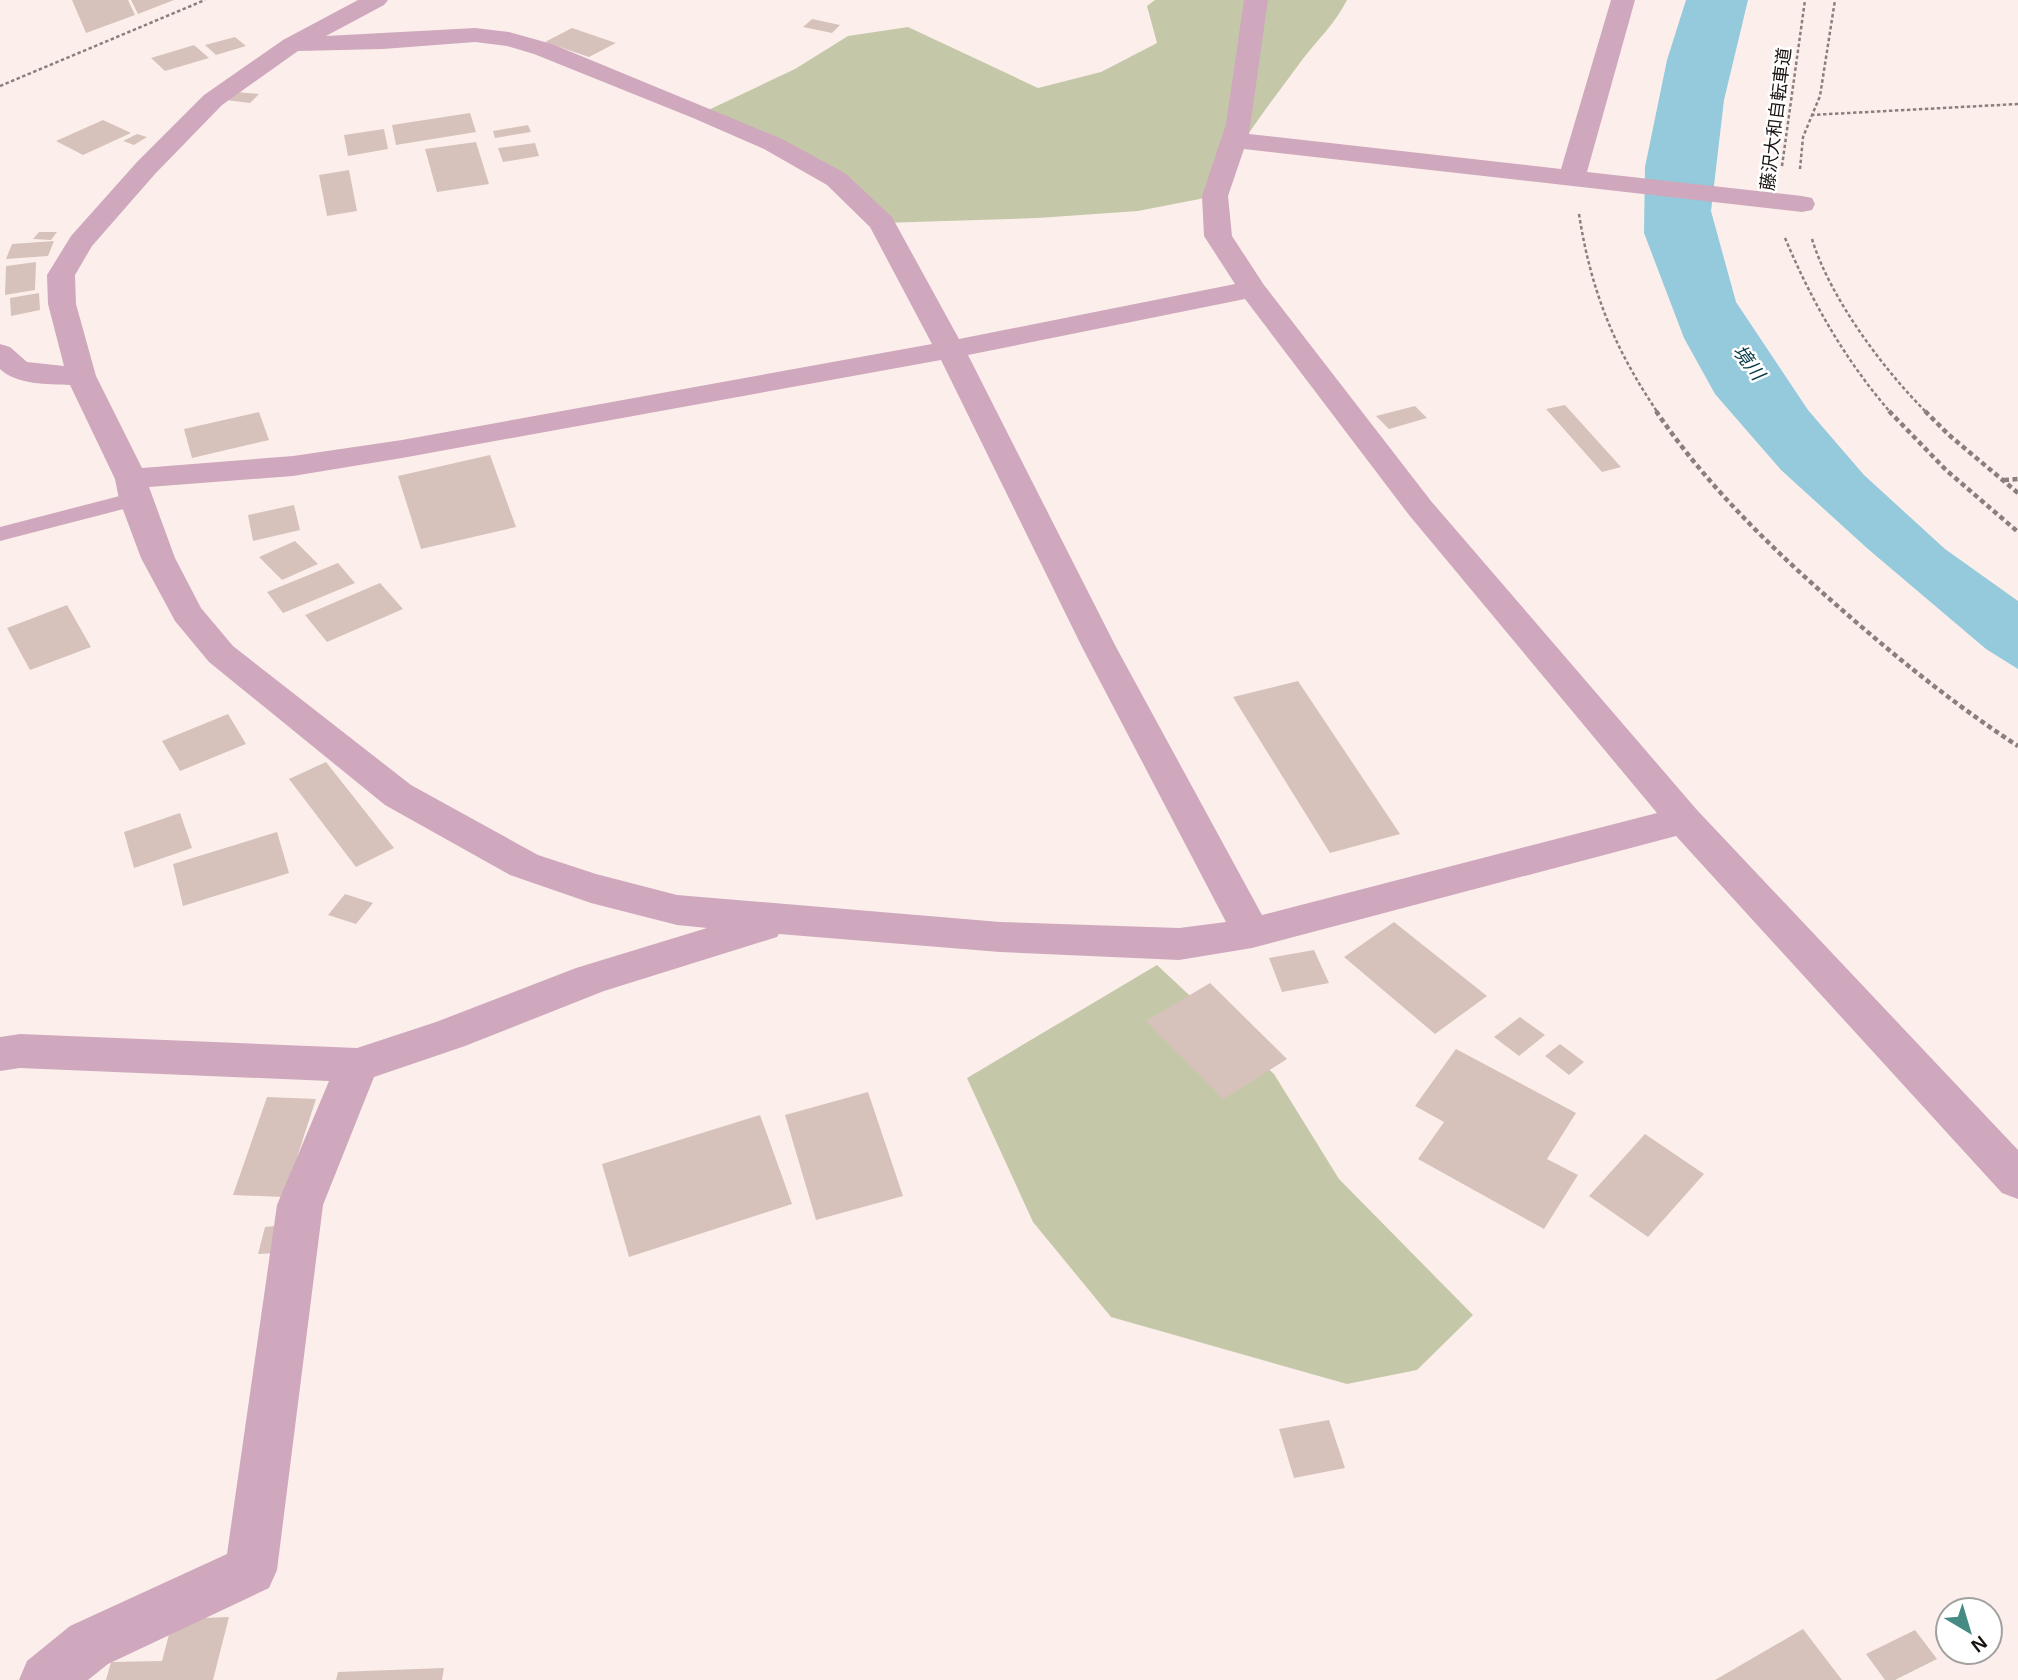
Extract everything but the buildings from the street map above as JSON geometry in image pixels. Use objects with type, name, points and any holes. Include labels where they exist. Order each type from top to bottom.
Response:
[{"type":"street","points":[[376,0],[291,45],[213,100],[146,168],[81,242],[61,275],[62,304],[81,376],[133,489],[158,558],[187,613],[221,654],[398,795],[524,865],[591,888],[677,910],[1000,937],[1178,944],[1252,933],[1684,820]]},
{"type":"street","points":[[1256,0],[1235,140],[1215,196],[1218,236],[1252,289],[1420,508],[1684,820],[2018,1180]]},
{"type":"street","points":[[1578,179],[1623,0]]},
{"type":"street","points":[[291,45],[475,35],[509,38],[604,73],[773,144],[836,179],[882,223],[950,349],[1099,647],[1252,933]]},
{"type":"street","points":[[1235,140],[1784,202]]},
{"type":"street","points":[[133,489],[402,449],[950,349],[1252,289]]},
{"type":"street","points":[[0,353],[18,370],[50,376],[81,376]]},
{"type":"street","points":[[0,1054],[20,1051],[357,1065],[450,1034],[591,979],[782,920]]},
{"type":"street","points":[[46,1680],[89,1644],[251,1570],[300,1205],[357,1065]]},
{"type":"lane","points":[[0,534],[133,489]]},
{"type":"path","points":[[0,86],[118,34],[205,0]]},
{"type":"path","name":"藤沢大和自転車道","points":[[1805,0],[1783,150],[1784,236],[1800,279],[1842,350],[1881,403],[1943,469],[2018,532]]},
{"type":"path","points":[[1835,0],[1820,96],[1803,137],[1784,202],[1818,258],[1831,286],[1898,384],[1949,435],[2018,493]]},
{"type":"path","points":[[1811,115],[2018,104]]},
{"type":"path","points":[[1578,179],[1582,240],[1600,305],[1617,345],[1670,432],[1784,560],[1890,651],[2018,746]]},
{"type":"path","points":[[2003,480],[2018,479]]},
{"type":"green space","points":[[1155,0],[1347,0],[1332,24],[1254,126],[1232,160],[1215,196],[1138,211],[1038,218],[882,223],[836,179],[702,113],[795,69],[848,36],[908,27],[1038,88],[1101,72],[1157,43],[1147,6]]},
{"type":"green space","points":[[1157,965],[1274,1074],[1339,1179],[1473,1315],[1417,1370],[1347,1384],[1111,1317],[1033,1222],[967,1078]]},
{"type":"water","name":"境川","points":[[1686,0],[1748,0],[1724,100],[1711,211],[1736,302],[1808,410],[1864,475],[1945,549],[2018,601],[2018,669],[1986,649],[1868,549],[1781,470],[1715,394],[1684,338],[1644,233],[1645,167],[1667,60]]}]
